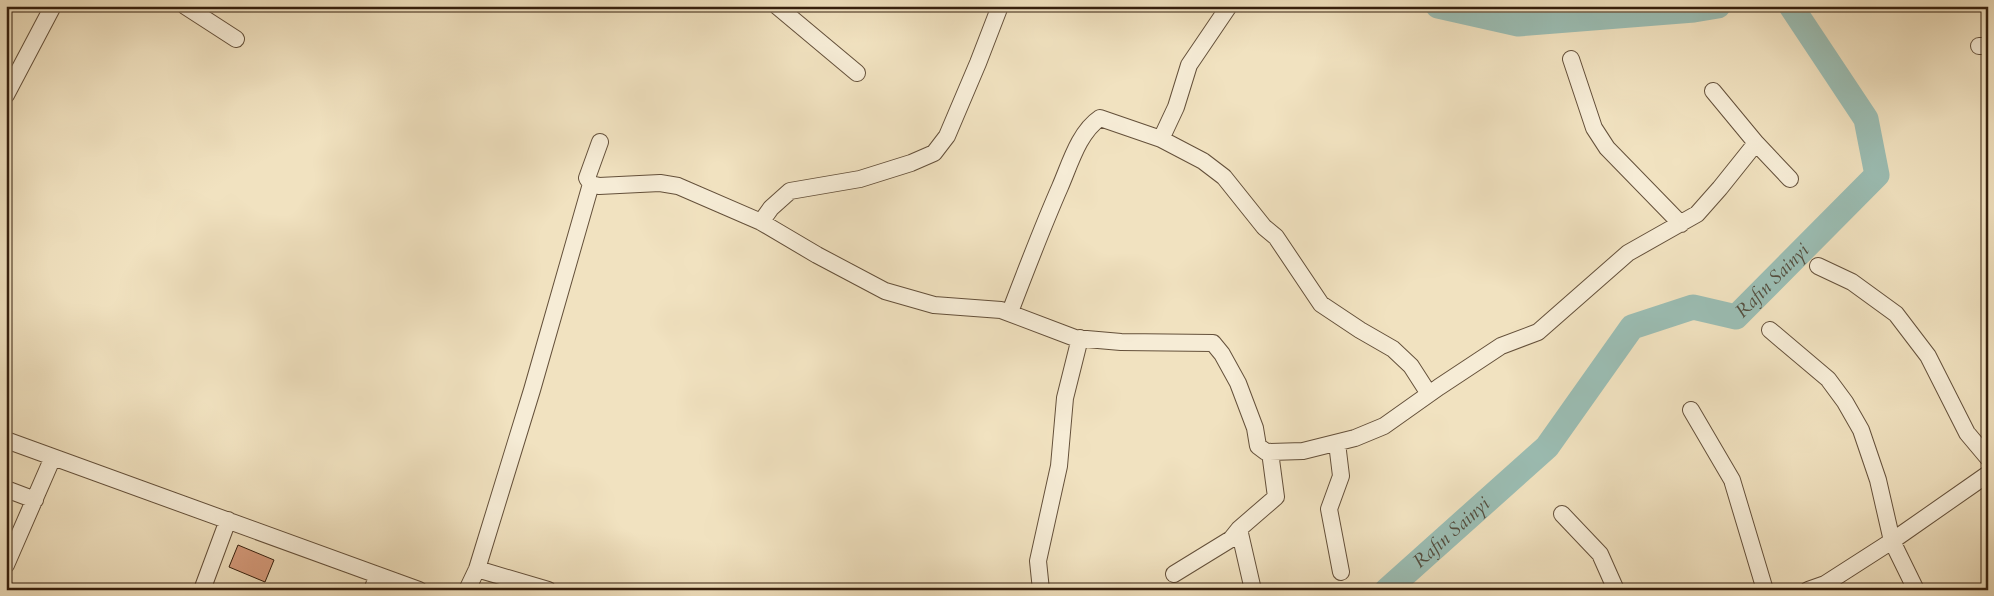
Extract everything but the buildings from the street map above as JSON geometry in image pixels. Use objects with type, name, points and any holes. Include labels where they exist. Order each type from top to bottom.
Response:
[{"type":"street","points":[[6,95],[53,6]]},
{"type":"street","points":[[184,6],[236,40]]},
{"type":"street","points":[[777,6],[857,73]]},
{"type":"street","points":[[761,222],[771,208],[790,191],[860,180],[911,163],[934,153],[947,136],[1000,6]]},
{"type":"street","points":[[1161,139],[1176,107],[1189,65],[1229,6]]},
{"type":"street","points":[[1571,59],[1594,128],[1607,148],[1681,224]]},
{"type":"street","points":[[1713,90],[1756,143],[1790,179]]},
{"type":"street","points":[[1010,312],[1045,220],[1076,149],[1093,123],[1100,118],[1161,139],[1203,161],[1224,176],[1264,227],[1276,237],[1320,304],[1393,350],[1411,366],[1429,394]]},
{"type":"street","points":[[600,142],[587,178],[592,184],[599,186],[660,183],[678,186],[761,222],[884,291],[934,305],[1010,312],[1080,338],[1121,342],[1213,343],[1222,354],[1238,383],[1255,428],[1258,446],[1266,452],[1303,451],[1356,438],[1384,426],[1501,346],[1538,332],[1628,253],[1681,224],[1702,207],[1756,143]]},
{"type":"street","points":[[466,590],[477,569],[592,184]]},
{"type":"street","points":[[1818,266],[1852,282],[1896,314],[1928,356],[1967,432],[1988,458]]},
{"type":"street","points":[[1770,330],[1828,379],[1862,430],[1878,480],[1892,542],[1916,590]]},
{"type":"street","points":[[1041,590],[1038,561],[1059,466],[1065,398],[1080,338]]},
{"type":"street","points":[[1691,410],[1732,480],[1765,590]]},
{"type":"street","points":[[6,440],[228,520],[375,582],[419,590]]},
{"type":"street","points":[[1337,443],[1341,476],[1329,509],[1341,572]]},
{"type":"street","points":[[1174,574],[1232,539],[1239,529],[1276,497],[1270,452]]},
{"type":"street","points":[[6,565],[53,457]]},
{"type":"street","points":[[1808,590],[1825,584],[1892,542],[1988,474]]},
{"type":"street","points":[[6,489],[35,500]]},
{"type":"street","points":[[1562,514],[1600,554],[1616,590]]},
{"type":"street","points":[[202,590],[228,520]]},
{"type":"street","points":[[1239,529],[1253,590]]},
{"type":"street","points":[[477,569],[548,590]]},
{"type":"waterway","name":"Rafin Sainyi","points":[[1438,6],[1518,24],[1694,10],[1718,6]]},
{"type":"waterway","name":"Rafin Sainyi","points":[[1387,590],[1547,447],[1632,327],[1693,307],[1736,317],[1877,175],[1866,119],[1791,6]]}]
